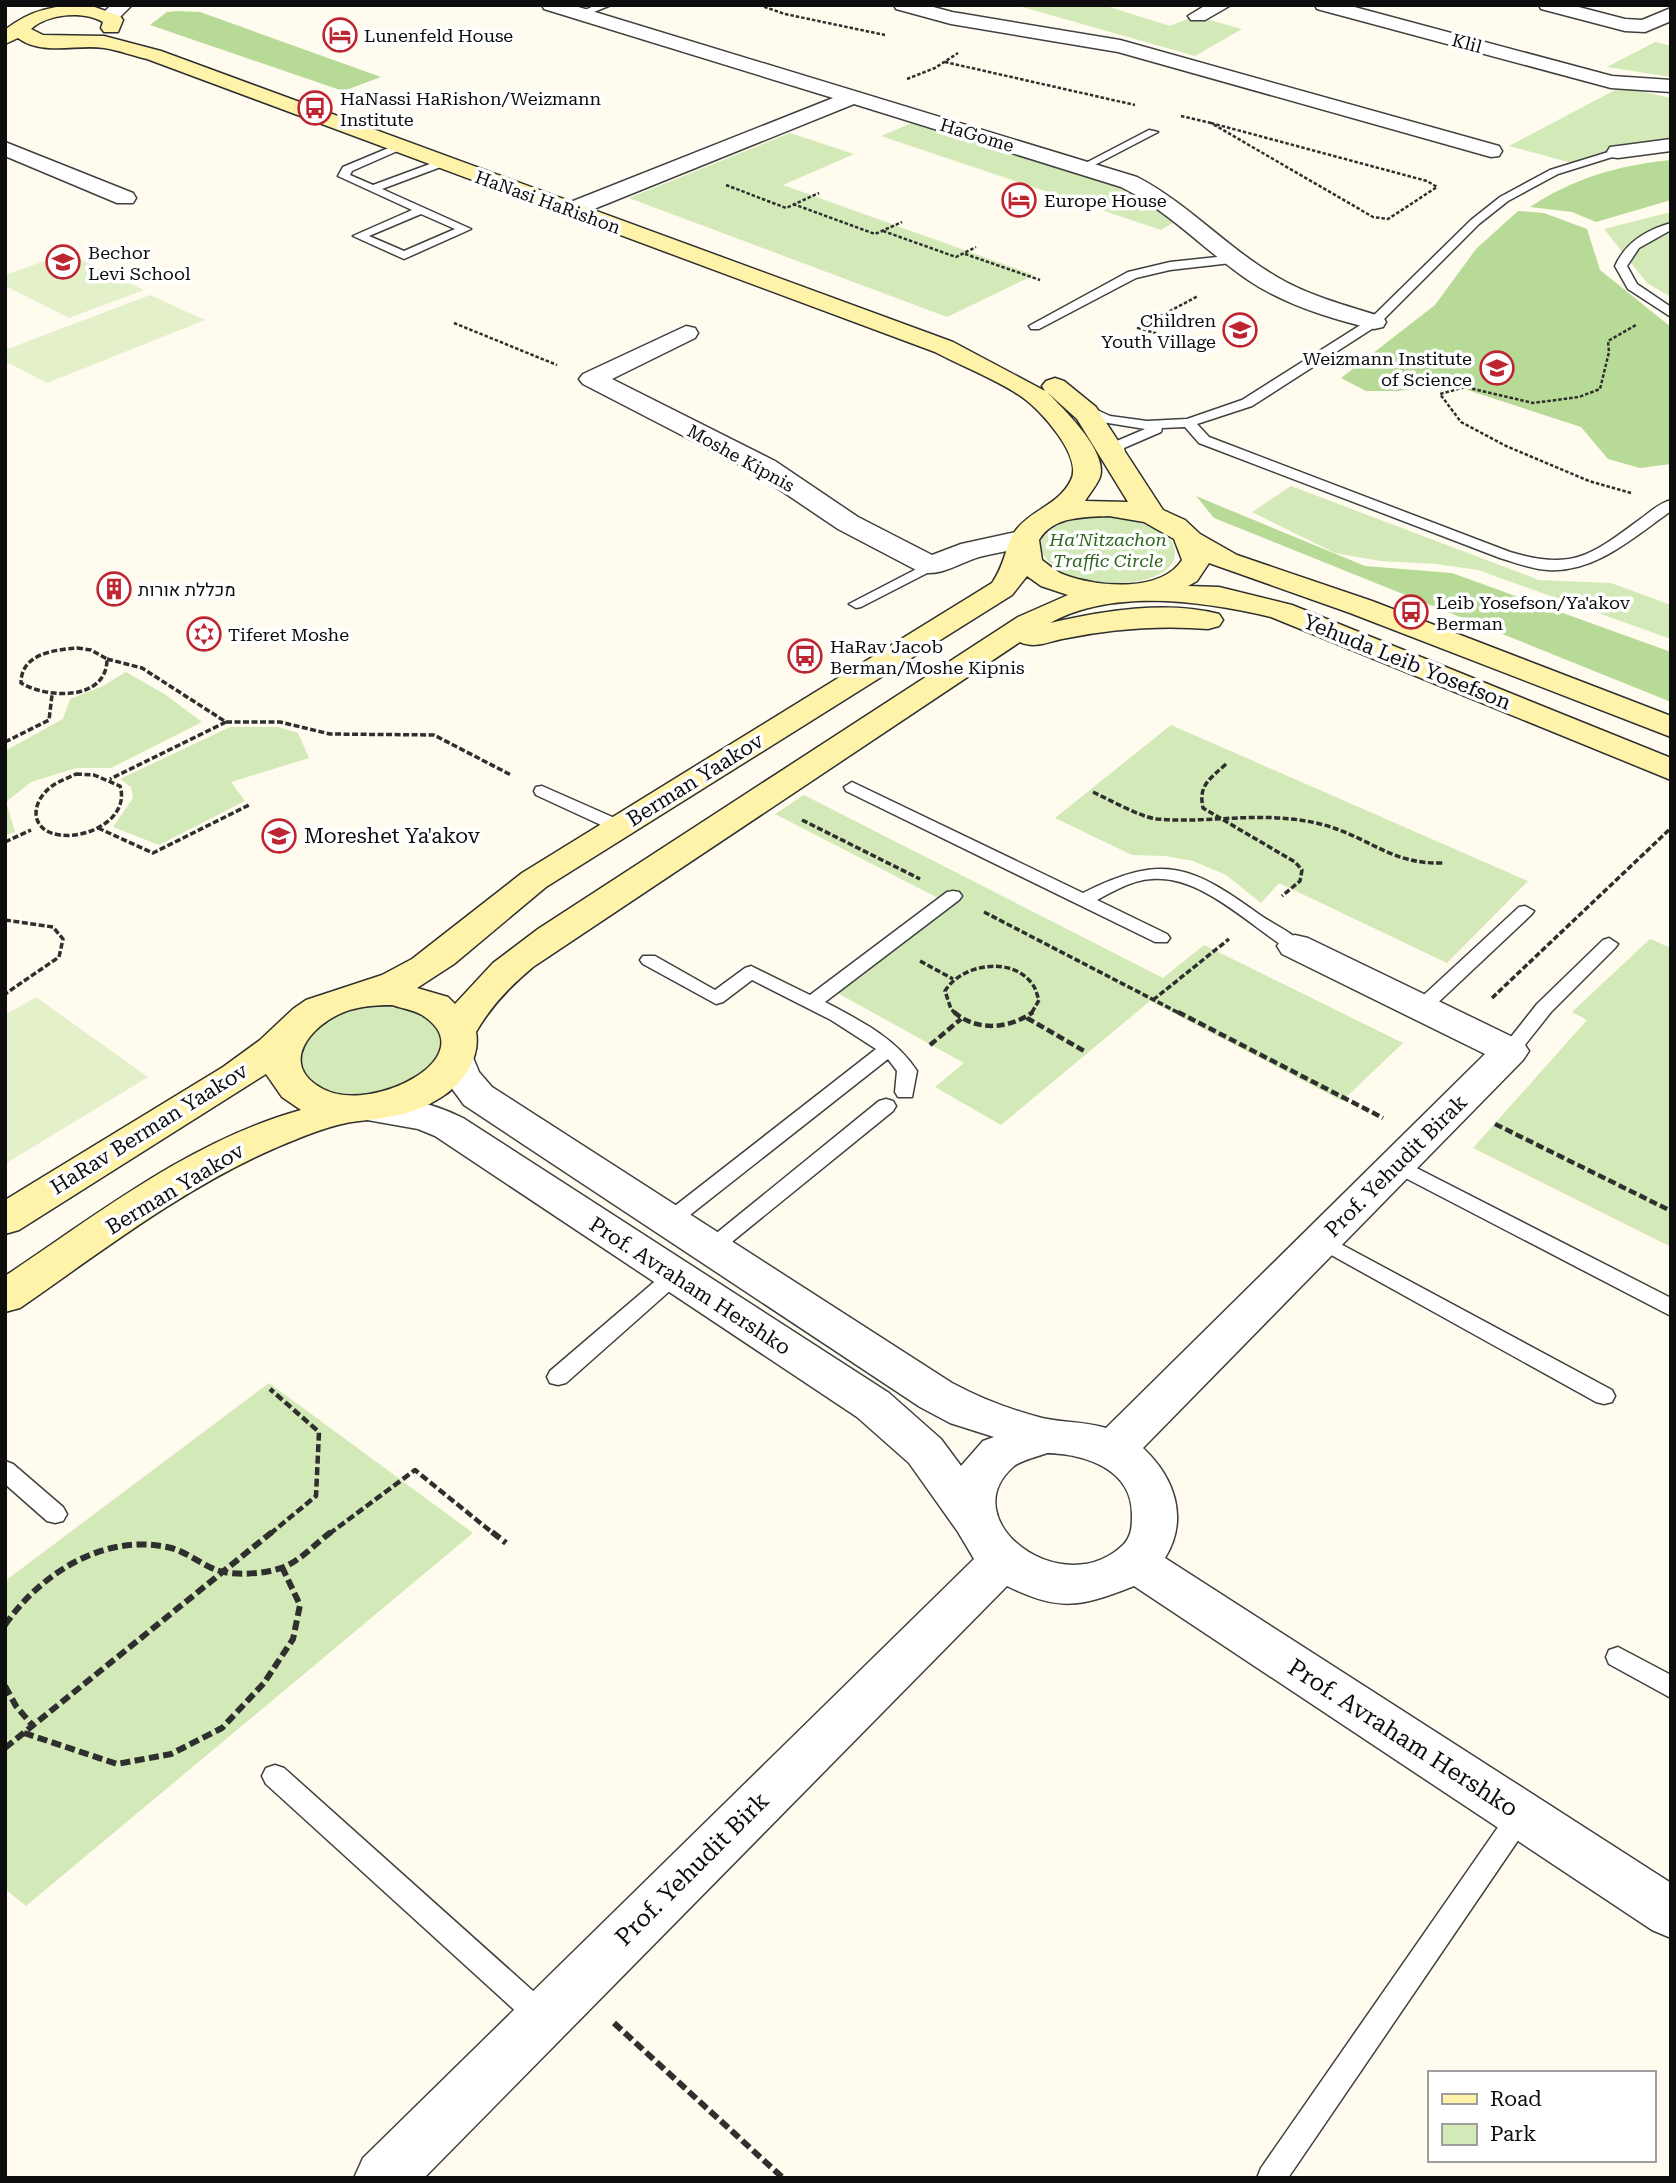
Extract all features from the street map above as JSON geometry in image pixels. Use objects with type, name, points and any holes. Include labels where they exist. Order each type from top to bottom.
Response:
[{"type":"street","name":"HaGome","points":[[551,5],[1129,182],[1156,194],[1254,274],[1291,294],[1374,322]]},
{"type":"street","points":[[903,5],[951,18],[1120,46],[1491,151]]},
{"type":"street","points":[[1198,16],[1222,5]]},
{"type":"street","name":"Klil","points":[[1324,5],[1611,82],[1671,86]]},
{"type":"street","points":[[1548,5],[1645,26],[1671,14]]},
{"type":"street","name":"HaNasi HaRishon","points":[[154,55],[114,17],[90,12],[26,15],[21,31],[32,38],[104,42],[154,55],[571,211],[1049,383],[1068,394],[1082,407],[1108,441],[1135,495],[1153,516]]},
{"type":"street","points":[[5,38],[26,15]]},
{"type":"street","points":[[5,50],[95,36],[114,17]]},
{"type":"street","points":[[571,211],[854,97]]},
{"type":"street","points":[[1618,152],[1671,145]]},
{"type":"street","points":[[5,148],[125,198]]},
{"type":"street","points":[[592,379],[686,333]]},
{"type":"street","name":"HaNasi HaRishon","points":[[944,347],[1032,392],[1060,421],[1086,456],[1086,480],[1055,515],[1035,526],[1024,544]]},
{"type":"street","name":"Moshe Kipnis","points":[[592,379],[765,467],[848,523],[930,566]]},
{"type":"street","points":[[1055,515],[1109,508],[1153,516]]},
{"type":"street","name":"Yehuda Leib Yosefson","points":[[1153,516],[1227,561],[1361,607],[1671,727]]},
{"type":"street","points":[[457,1045],[452,1019],[440,1009],[419,998],[394,993],[352,997],[316,1011],[290,1034],[281,1060],[292,1085],[319,1103],[364,1109],[396,1104],[430,1089],[447,1074],[477,998],[502,972],[1047,611],[1073,601],[1165,586],[1186,573],[1195,557],[1190,540]]},
{"type":"street","points":[[930,566],[971,550],[1024,544],[1033,567],[1056,582],[1077,590],[1125,594]]},
{"type":"street","name":"Berman Yaakov","points":[[352,997],[396,982],[425,967],[504,901],[1002,589],[1012,579],[1024,544]]},
{"type":"street","name":"Yehuda Leib Yosefson","points":[[1125,594],[1197,594],[1255,603],[1314,623],[1671,770]]},
{"type":"street","points":[[981,656],[1025,639],[1071,628],[1195,618],[1273,627],[1387,654]]},
{"type":"street","points":[[1295,946],[1510,1051]]},
{"type":"street","name":"HaRav Berman Yaakov","points":[[5,1220],[108,1153],[223,1085],[274,1049],[290,1034]]},
{"type":"street","name":"Prof. Avraham Hershko","points":[[457,1045],[461,1075],[478,1096],[952,1405],[996,1422],[1045,1436]]},
{"type":"street","name":"Prof. Yehudit Birak","points":[[1113,1450],[1510,1051]]},
{"type":"street","name":"Berman Yaakov","points":[[5,1297],[212,1162],[324,1115],[364,1109]]},
{"type":"street","name":"Prof. Avraham Hershko","points":[[364,1109],[410,1114],[438,1121],[449,1127],[873,1405],[902,1428],[945,1476],[973,1518]]},
{"type":"street","points":[[1045,1436],[1087,1439],[1113,1450],[1135,1466],[1144,1477],[1157,1510],[1151,1543],[1136,1563],[1098,1582],[1069,1584],[1040,1580],[1002,1561],[983,1541],[973,1518],[972,1495],[980,1474],[1007,1448],[1045,1436]]},
{"type":"street","name":"Prof. Yehudit Birk","points":[[383,2178],[1002,1561]]},
{"type":"street","name":"Prof. Avraham Hershko","points":[[1136,1563],[1671,1913]]},
{"type":"lane","points":[[581,14],[606,5]]},
{"type":"lane","points":[[1083,167],[1153,132]]},
{"type":"lane","points":[[398,147],[347,169],[344,176],[371,189],[421,210],[464,229],[404,255],[359,236],[421,210]]},
{"type":"lane","points":[[1121,471],[1117,446],[1154,429],[1247,403],[1374,322],[1475,222],[1504,200],[1554,172],[1618,152]]},
{"type":"lane","points":[[371,189],[442,163]]},
{"type":"lane","points":[[1671,226],[1656,232],[1627,251],[1621,266],[1632,286],[1671,313]]},
{"type":"lane","points":[[1035,326],[1112,284],[1139,274],[1170,267],[1236,259]]},
{"type":"lane","points":[[1082,407],[1107,419],[1126,423],[1183,423],[1204,440],[1505,555],[1551,566],[1574,565],[1594,556],[1671,504]]},
{"type":"lane","points":[[856,604],[930,566]]},
{"type":"lane","points":[[852,787],[1161,938]]},
{"type":"lane","points":[[542,791],[620,827]]},
{"type":"lane","points":[[1084,899],[1129,876],[1158,871],[1174,873],[1205,883],[1295,946]]},
{"type":"lane","points":[[810,1004],[953,896]]},
{"type":"lane","points":[[1422,1008],[1525,911]]},
{"type":"lane","points":[[1510,1051],[1544,1008],[1609,944]]},
{"type":"lane","points":[[649,960],[716,998],[751,972],[889,1049],[901,1060],[907,1071],[905,1092]]},
{"type":"lane","points":[[669,1221],[889,1049]]},
{"type":"lane","points":[[710,1249],[886,1106]]},
{"type":"lane","points":[[1410,1152],[1671,1308]]},
{"type":"lane","points":[[1322,1241],[1604,1396]]},
{"type":"lane","points":[[558,1377],[674,1276]]},
{"type":"lane","points":[[5,1470],[55,1514]]},
{"type":"lane","points":[[1618,1657],[1671,1688]]},
{"type":"lane","points":[[275,1776],[559,2003]]},
{"type":"lane","points":[[1272,2178],[1521,1815]]},
{"type":"path","points":[[759,5],[894,36]]},
{"type":"path","points":[[854,97],[935,68],[962,51],[948,48]]},
{"type":"path","points":[[945,62],[1144,107]]},
{"type":"path","points":[[1171,113],[1212,123],[1427,181],[1437,187],[1388,219],[1373,217],[1212,123]]},
{"type":"path","points":[[681,168],[786,208],[820,193]]},
{"type":"path","points":[[792,204],[875,234],[902,222]]},
{"type":"path","points":[[882,230],[956,257],[976,247]]},
{"type":"path","points":[[964,253],[1040,280]]},
{"type":"path","points":[[1139,274],[1204,293],[1138,328],[1162,335]]},
{"type":"path","points":[[454,323],[592,379]]},
{"type":"path","points":[[1639,323],[1608,341],[1609,352],[1600,389],[1579,397],[1533,403],[1465,387],[1440,394],[1461,422],[1506,446],[1589,481],[1639,495]]},
{"type":"path","points":[[107,659],[109,667],[106,675],[85,690],[52,695],[38,693],[21,683],[19,676],[23,667],[46,652],[77,648],[91,650],[107,659],[142,668],[226,722]]},
{"type":"path","points":[[5,742],[49,720],[52,695]]},
{"type":"path","points":[[109,779],[226,722],[280,722],[330,733],[434,735],[542,791]]},
{"type":"path","points":[[21,822],[31,830],[64,835],[97,827],[112,819],[122,808],[125,798],[120,786],[109,779],[76,774],[42,784]]},
{"type":"path","points":[[1093,792],[1155,819],[1262,816],[1298,819],[1327,827],[1406,861],[1423,864],[1445,863]]},
{"type":"path","points":[[761,799],[953,896],[1410,1152]]},
{"type":"path","points":[[97,827],[153,853],[249,805]]},
{"type":"path","points":[[1461,1028],[1671,828]]},
{"type":"path","points":[[5,842],[31,830]]},
{"type":"path","points":[[5,920],[53,928],[63,939],[59,957],[21,986],[5,994]]},
{"type":"path","points":[[1027,1018],[1038,1006],[1038,993],[1028,980],[1011,970],[991,967],[970,970],[953,979],[945,991],[950,1010],[972,1024],[1000,1027],[1027,1018],[1084,1051]]},
{"type":"path","points":[[1457,1105],[1671,1211]]},
{"type":"path","points":[[5,1748],[316,1496],[319,1432],[270,1389]]},
{"type":"path","points":[[5,1625],[24,1599],[53,1573],[78,1561],[121,1548],[155,1546],[170,1549],[197,1558],[222,1572],[282,1567],[415,1470],[506,1543]]},
{"type":"path","points":[[24,1733],[117,1763],[171,1754],[222,1728],[264,1683],[293,1639],[300,1605],[282,1567]]},
{"type":"path","points":[[5,1686],[16,1706],[33,1726]]},
{"type":"path","points":[[559,2003],[783,2178]]},
{"type":"green space","points":[[1015,5],[1103,5],[1170,26],[1195,16],[1242,29],[1195,56]]},
{"type":"green space","points":[[167,12],[200,12],[381,77],[343,91],[150,25]]},
{"type":"green space","points":[[1655,42],[1671,46],[1671,77],[1607,67]]},
{"type":"green space","points":[[1621,87],[1671,98],[1671,140],[1572,163],[1509,146]]},
{"type":"green space","points":[[924,118],[1142,189],[1180,219],[1161,230],[881,136]]},
{"type":"green space","points":[[790,133],[854,154],[783,185],[1034,275],[947,317],[629,198]]},
{"type":"green space","points":[[1671,160],[1671,200],[1596,222],[1572,212],[1530,207],[1563,188],[1598,174],[1633,165]]},
{"type":"green space","points":[[1518,211],[1544,213],[1587,229],[1600,270],[1671,327],[1671,464],[1640,468],[1608,459],[1581,427],[1449,384],[1398,391],[1366,391],[1341,378],[1435,305],[1476,249]]},
{"type":"green space","points":[[1671,212],[1671,297],[1647,283],[1604,229]]},
{"type":"green space","points":[[67,253],[144,290],[69,318],[5,286],[5,275]]},
{"type":"green space","points":[[150,295],[205,320],[47,383],[5,361],[5,350]]},
{"type":"green space","points":[[1291,486],[1539,580],[1611,583],[1671,605],[1671,639],[1478,570],[1436,564],[1380,561],[1335,553],[1252,512]]},
{"type":"green space","points":[[1196,496],[1365,566],[1452,573],[1671,652],[1671,702],[1214,518]]},
{"type":"green space","name":"Ha'Nitzachon Traffic Circle","points":[[1105,516],[1138,522],[1161,532],[1170,539],[1174,548],[1172,564],[1160,574],[1139,581],[1108,583],[1081,579],[1059,569],[1045,557],[1041,544],[1048,531],[1069,521]]},
{"type":"green space","points":[[126,672],[166,695],[202,722],[111,768],[76,768],[31,782],[6,802],[15,832],[5,835],[5,751],[63,719],[70,699],[101,687]]},
{"type":"green space","points":[[1171,725],[1528,881],[1447,963],[1279,883],[1261,903],[1226,875],[1193,861],[1166,856],[1132,855],[1055,818]]},
{"type":"green space","points":[[230,727],[278,727],[298,733],[309,758],[231,782],[245,801],[159,845],[113,827],[133,798],[131,787],[120,779]]},
{"type":"green space","points":[[804,795],[1163,978],[1204,945],[1403,1043],[1342,1101],[1150,1001],[1001,1125],[935,1087],[964,1063],[823,985],[940,899],[775,814]]},
{"type":"green space","points":[[1650,939],[1671,948],[1671,1247],[1473,1148],[1587,1020],[1572,1012]]},
{"type":"green space","points":[[36,997],[148,1077],[5,1164],[5,1015]]},
{"type":"green space","points":[[370,1006],[402,1009],[432,1022],[442,1040],[440,1062],[405,1092],[333,1099],[300,1079],[298,1047],[330,1019]]},
{"type":"green space","points":[[269,1383],[473,1533],[26,1906],[5,1889],[5,1581]]},
{"type":"place","name":"Lunenfeld House","points":[[340,35]]},
{"type":"place","name":"HaNassi HaRishon/Weizmann Institute","points":[[315,108]]},
{"type":"place","name":"Europe House","points":[[1019,200]]},
{"type":"place","name":"Bechor Levi School","points":[[63,262]]},
{"type":"place","name":"Children Youth Village","points":[[1240,330]]},
{"type":"place","name":"Weizmann Institute of Science","points":[[1497,368]]},
{"type":"place","name":"מכללת אורות","points":[[114,589]]},
{"type":"place","name":"Leib Yosefson/Ya'akov Berman","points":[[1411,612]]},
{"type":"place","name":"Tiferet Moshe","points":[[204,634]]},
{"type":"place","name":"HaRav Jacob Berman/Moshe Kipnis","points":[[805,656]]},
{"type":"place","name":"Moreshet Ya'akov","points":[[279,836]]}]
